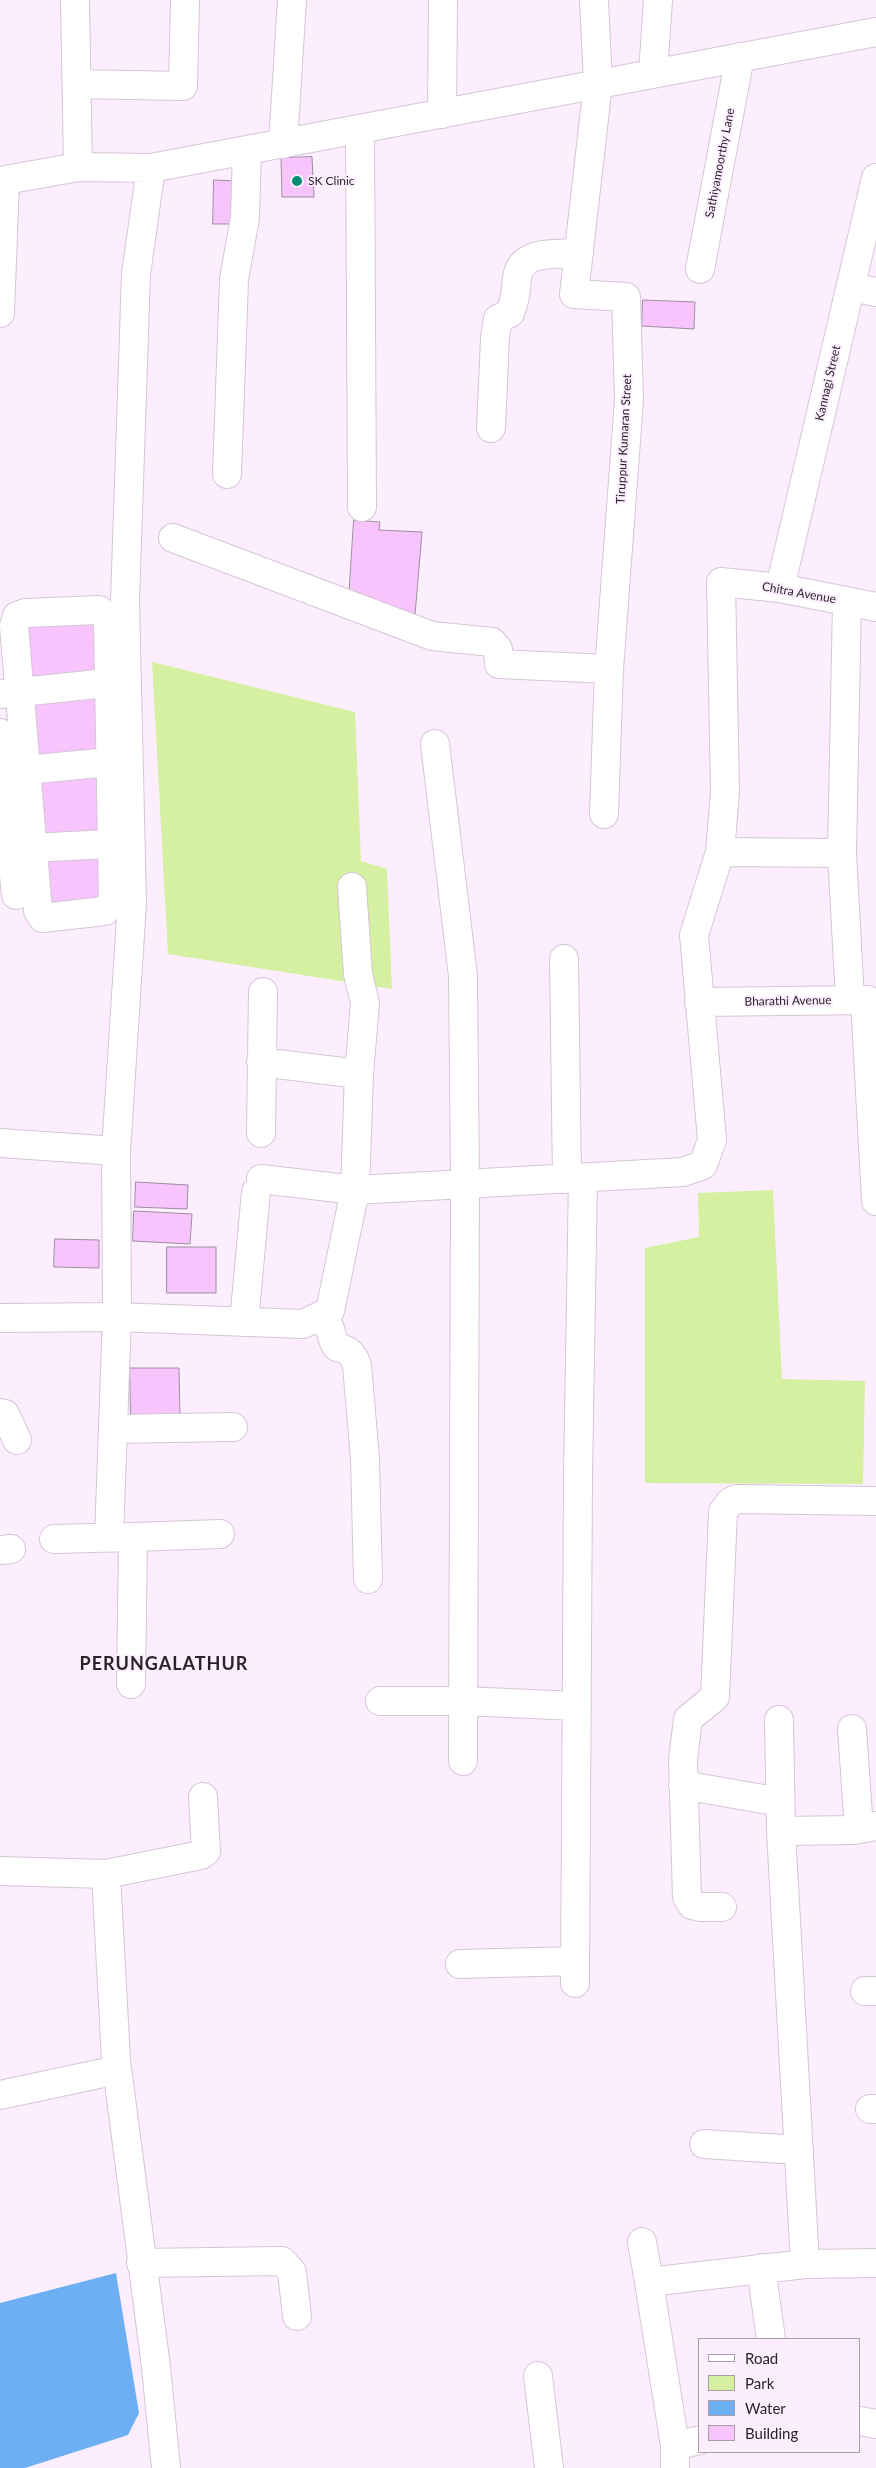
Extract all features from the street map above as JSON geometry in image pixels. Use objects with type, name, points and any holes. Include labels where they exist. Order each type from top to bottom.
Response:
[{"type":"street","points":[[75,0],[78,167]]},
{"type":"street","points":[[77,84],[183,86],[185,0]]},
{"type":"street","points":[[283,144],[292,0]]},
{"type":"street","points":[[442,114],[443,0]]},
{"type":"street","name":"Tiruppur Kumaran Street","points":[[594,0],[598,84],[574,294],[626,297],[629,400],[609,669],[604,814]]},
{"type":"street","points":[[653,74],[658,0]]},
{"type":"street","points":[[0,313],[2,181],[78,167],[151,168],[876,32]]},
{"type":"street","name":"Sathiyamoorthy Lane","points":[[700,269],[740,57]]},
{"type":"street","points":[[360,129],[362,507]]},
{"type":"street","points":[[227,474],[234,279],[245,218],[247,150]]},
{"type":"street","points":[[131,1684],[113,1429],[117,1317],[116,1151],[132,903],[121,843],[110,762],[125,601],[136,274],[151,168]]},
{"type":"street","name":"Kannagi Street","points":[[780,588],[863,290],[876,178]]},
{"type":"street","points":[[492,428],[495,338],[498,319],[510,313],[516,298],[518,277],[522,264],[529,258],[579,253]]},
{"type":"street","points":[[173,538],[432,636],[492,642],[498,649],[499,664],[609,669]]},
{"type":"street","name":"Chitra Avenue","points":[[720,852],[725,792],[721,582],[780,588],[876,607]]},
{"type":"street","points":[[846,602],[842,853],[864,1000],[876,1201]]},
{"type":"street","points":[[103,611],[108,623],[118,682],[121,843],[113,900],[105,911],[43,918],[38,911],[26,770],[10,692],[14,626],[17,616],[25,612],[103,611]]},
{"type":"street","points":[[10,692],[118,682]]},
{"type":"street","points":[[0,732],[16,894]]},
{"type":"street","points":[[435,744],[462,976],[465,1184],[463,1761]]},
{"type":"street","points":[[26,770],[110,762]]},
{"type":"street","points":[[32,848],[121,843]]},
{"type":"street","points":[[244,1322],[258,1186],[355,1190],[683,1172],[703,1165],[712,1140],[694,935],[720,852],[842,853]]},
{"type":"street","points":[[0,1318],[117,1317],[303,1324],[330,1311],[355,1190],[359,1074],[365,1003],[358,974],[352,887]]},
{"type":"street","points":[[460,1964],[575,1972],[577,1706],[575,1178],[564,959]]},
{"type":"street","points":[[262,1133],[261,1062],[263,992]]},
{"type":"street","name":"Bharathi Avenue","points":[[700,1002],[864,1000]]},
{"type":"street","points":[[261,1062],[359,1074]]},
{"type":"street","points":[[0,1143],[116,1151]]},
{"type":"street","points":[[315,1318],[327,1323],[332,1329],[332,1341],[337,1347],[347,1350],[354,1356],[357,1365],[365,1459],[368,1578]]},
{"type":"street","points":[[0,1413],[5,1414],[17,1440]]},
{"type":"street","points":[[113,1429],[233,1427]]},
{"type":"street","points":[[722,1907],[692,1905],[688,1897],[683,1785],[684,1736],[688,1719],[715,1697],[724,1512],[729,1503],[745,1498],[876,1501]]},
{"type":"street","points":[[54,1539],[220,1534]]},
{"type":"street","points":[[380,1701],[463,1701],[577,1706]]},
{"type":"street","points":[[778,1720],[781,1831],[805,2264]]},
{"type":"street","points":[[781,1831],[868,1828],[852,1729]]},
{"type":"street","points":[[683,1785],[780,1802]]},
{"type":"street","points":[[0,1871],[106,1874],[201,1855],[206,1851],[207,1842],[203,1797]]},
{"type":"street","points":[[106,1874],[117,2070],[156,2367],[166,2468]]},
{"type":"street","points":[[0,2095],[117,2070]]},
{"type":"street","points":[[704,2144],[799,2150]]},
{"type":"street","points":[[642,2242],[683,2451]]},
{"type":"street","points":[[141,2263],[282,2261],[292,2272],[296,2316]]},
{"type":"street","points":[[649,2282],[805,2264],[876,2263]]},
{"type":"street","points":[[761,2268],[771,2338]]},
{"type":"street","points":[[538,2376],[549,2468]]},
{"type":"street","points":[[861,2421],[876,2424]]},
{"type":"green space","points":[[152,662],[355,712],[361,861],[387,869],[392,989],[168,954]]},
{"type":"green space","points":[[773,1190],[782,1379],[865,1381],[863,1484],[645,1483],[645,1248],[699,1237],[698,1193]]},
{"type":"water","points":[[116,2273],[139,2413],[128,2435],[25,2468],[0,2468],[0,2303]]},
{"type":"building","points":[[312,157],[314,197],[282,197],[281,158]]},
{"type":"building","points":[[214,180],[238,181],[237,224],[213,224]]},
{"type":"building","points":[[643,300],[695,302],[694,329],[642,326]]},
{"type":"building","points":[[354,520],[380,522],[379,530],[422,532],[415,615],[349,599]]},
{"type":"building","points":[[101,615],[107,676],[24,684],[18,622]]},
{"type":"building","points":[[104,692],[108,754],[29,759],[25,698]]},
{"type":"building","points":[[104,772],[109,831],[33,838],[28,779]]},
{"type":"building","points":[[107,849],[111,904],[41,908],[37,853]]},
{"type":"building","points":[[136,1182],[188,1185],[187,1209],[135,1207]]},
{"type":"building","points":[[134,1211],[192,1214],[190,1244],[133,1241]]},
{"type":"building","points":[[55,1239],[99,1240],[99,1268],[54,1267]]},
{"type":"building","points":[[167,1247],[216,1247],[216,1293],[167,1293]]},
{"type":"building","points":[[130,1368],[179,1368],[180,1417],[131,1418]]},
{"type":"place","name":"SK Clinic","points":[[297,181]]},
{"type":"district","name":"PERUNGALATHUR","points":[[164,1664]]}]
